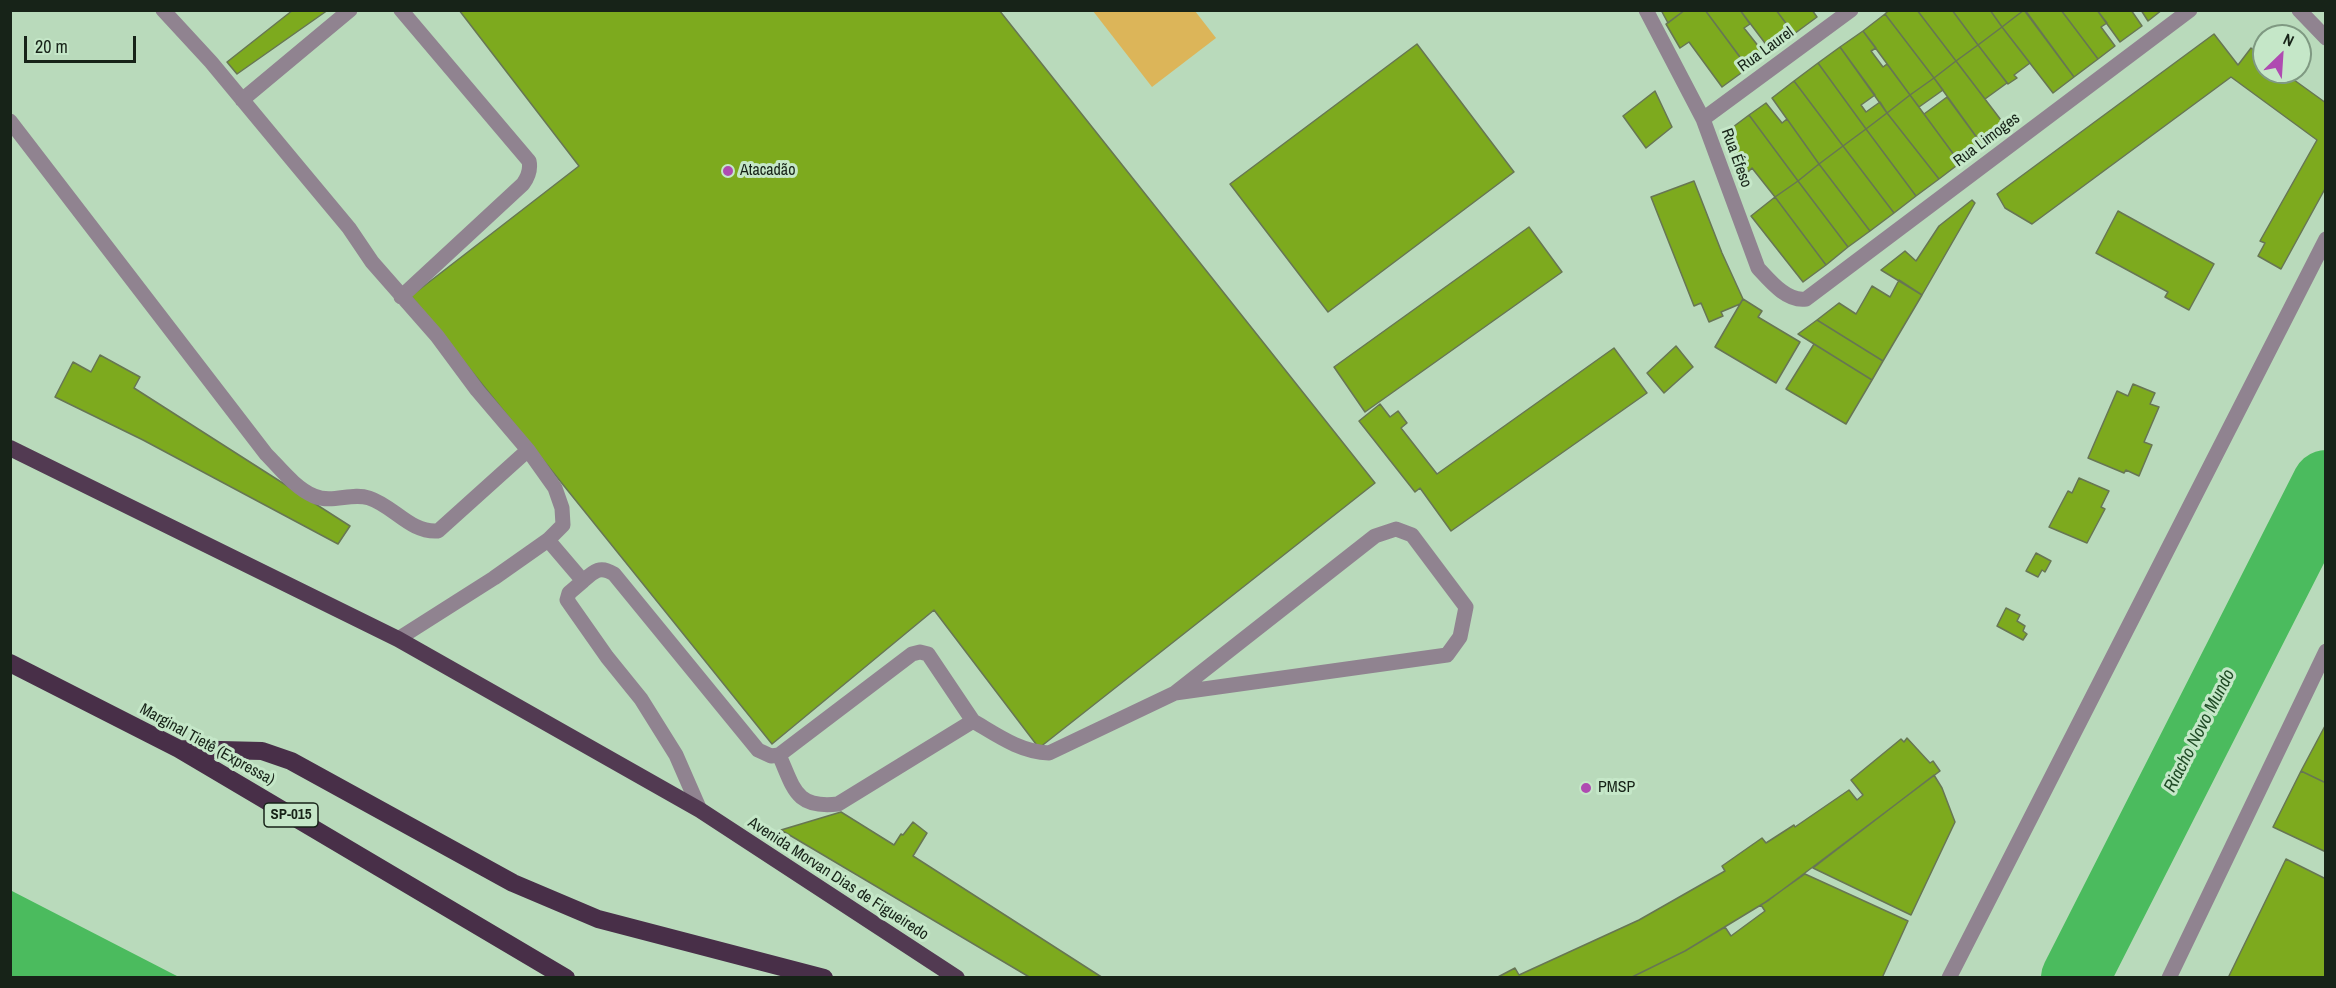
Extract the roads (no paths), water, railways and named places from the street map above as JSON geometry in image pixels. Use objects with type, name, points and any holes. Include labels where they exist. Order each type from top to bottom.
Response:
[{"type":"highway","name":"Avenida Morvan Dias de Figueiredo","points":[[10,448],[398,639],[700,810],[957,978]]},
{"type":"highway","name":"Marginal Tietê (Expressa)","points":[[10,663],[179,749],[566,978]]},
{"type":"highway","points":[[179,749],[262,751],[291,761],[513,883],[598,919],[824,978]]},
{"type":"street","points":[[163,10],[211,62],[349,228],[372,262],[437,336],[477,390],[528,450],[555,488],[562,508],[563,525],[548,540],[494,578],[398,639]]},
{"type":"street","points":[[242,100],[350,10]]},
{"type":"street","points":[[401,10],[529,161],[530,166],[523,184],[401,297]]},
{"type":"street","name":"Rua Éfeso","points":[[1646,10],[1703,119],[1758,268],[1770,281],[1795,300],[1806,299]]},
{"type":"street","name":"Rua Laurel","points":[[1703,119],[1851,10]]},
{"type":"street","name":"Rua Limoges","points":[[1806,299],[2190,10]]},
{"type":"street","points":[[2299,10],[2325,38]]},
{"type":"street","points":[[10,121],[266,454],[302,489],[324,499],[333,500],[357,495],[368,497],[381,502],[415,527],[427,532],[438,531],[528,450]]},
{"type":"street","points":[[1949,978],[2325,239]]},
{"type":"street","points":[[700,810],[676,754],[641,699],[607,657],[567,600],[569,593],[596,569],[602,568],[614,574],[758,750],[771,756],[779,755],[912,654],[920,652],[928,654],[973,721],[1012,745],[1036,753],[1049,753],[1175,693],[1375,536],[1396,529],[1412,535],[1466,607],[1460,637],[1447,655],[1175,693]]},
{"type":"street","points":[[548,540],[583,581]]},
{"type":"street","points":[[2169,978],[2325,651]]},
{"type":"street","points":[[779,755],[797,795],[810,803],[825,806],[838,804],[973,721]]},
{"type":"waterway","name":"Riacho Novo Mundo","points":[[2075,978],[2326,484]]},
{"type":"place","name":"Atacadão","points":[[728,171]]},
{"type":"place","name":"PMSP","points":[[1586,788]]}]
